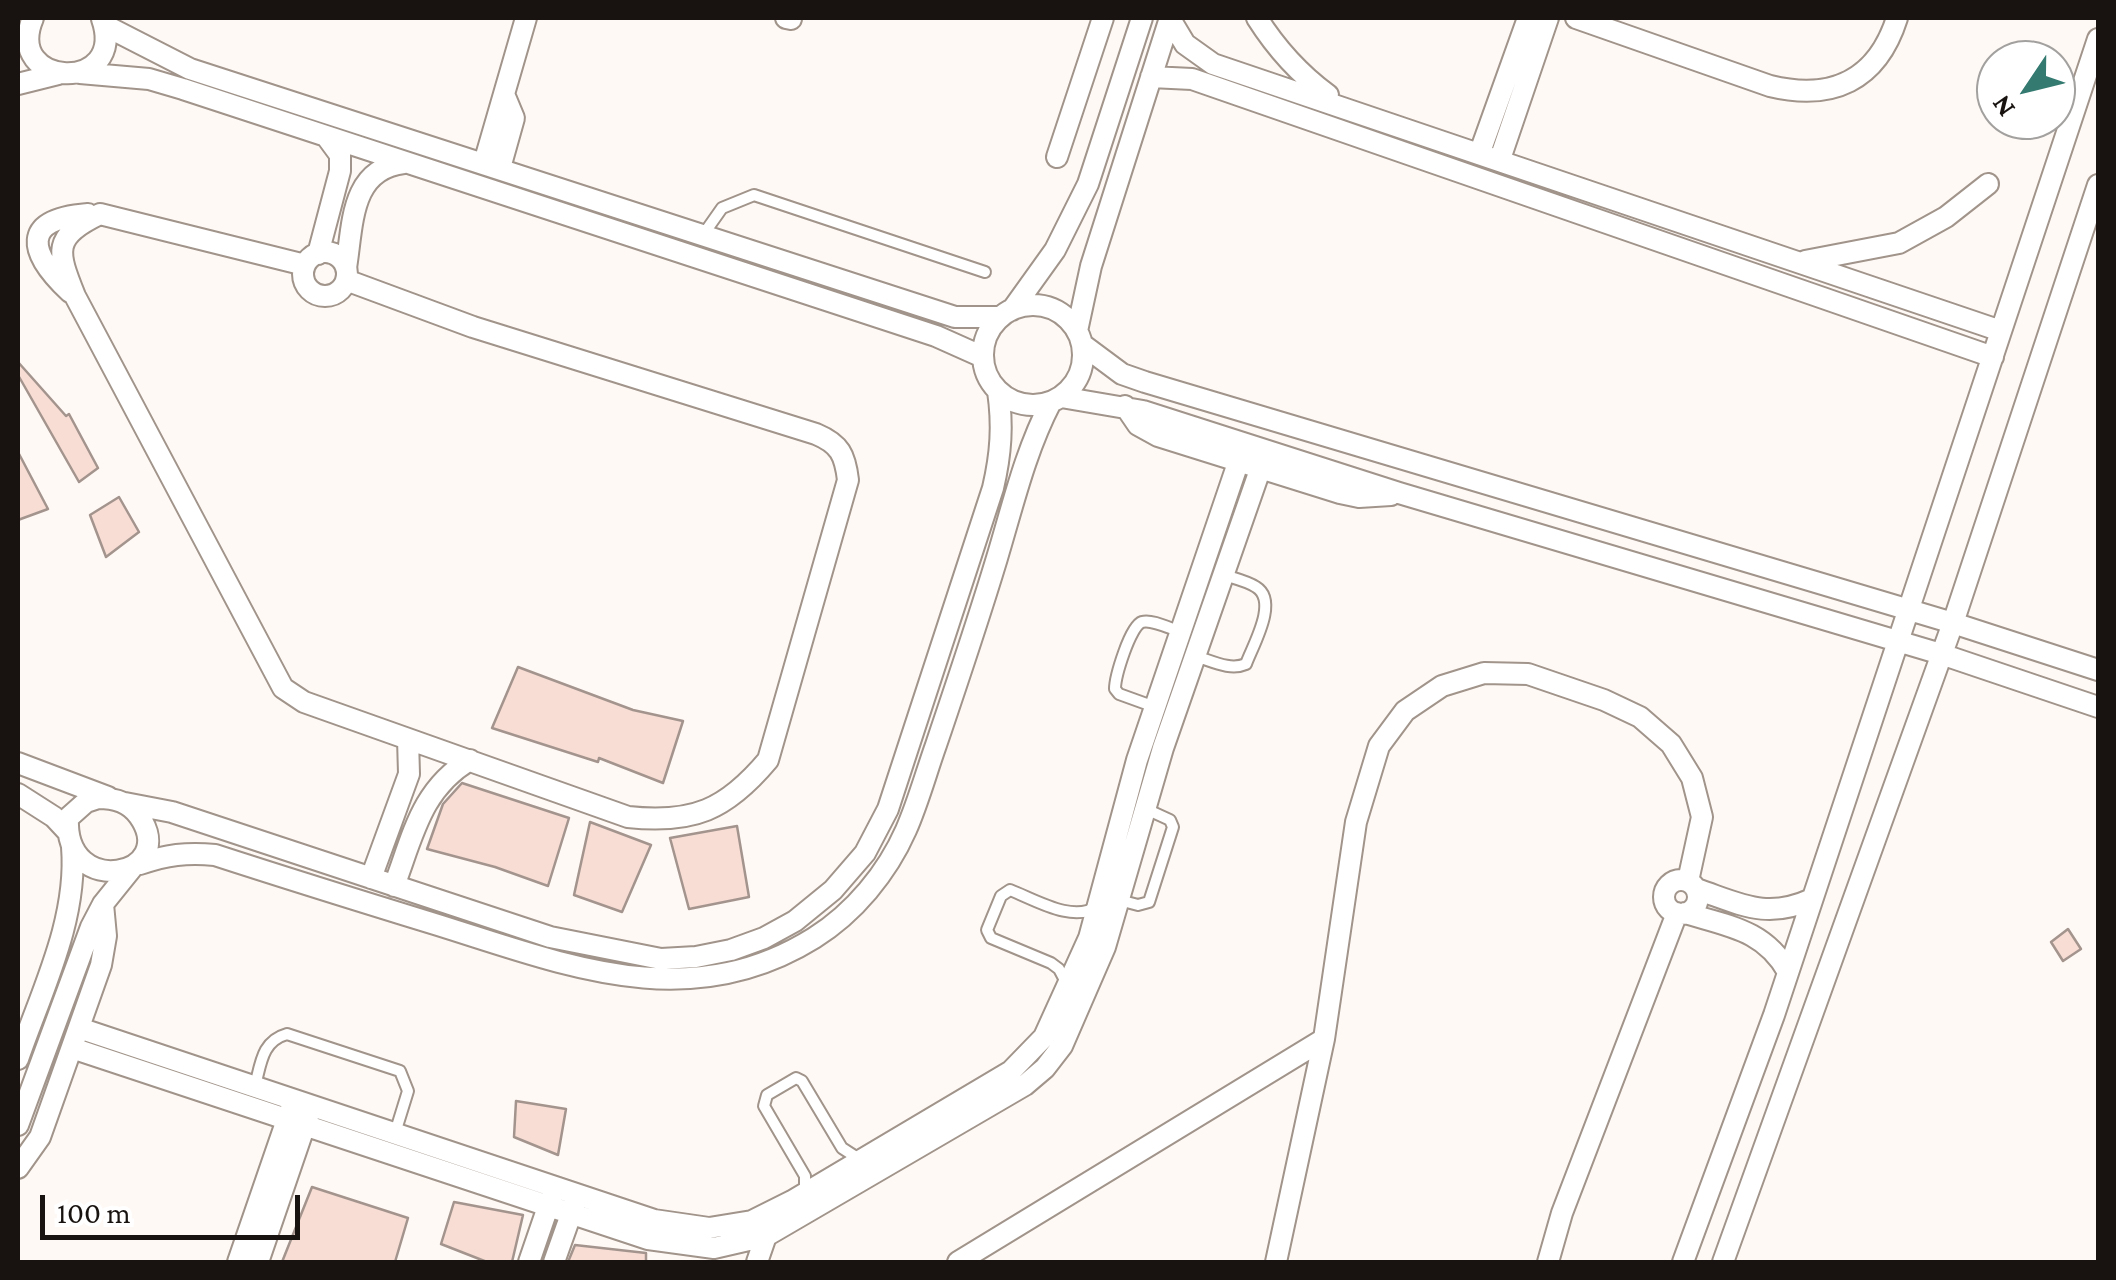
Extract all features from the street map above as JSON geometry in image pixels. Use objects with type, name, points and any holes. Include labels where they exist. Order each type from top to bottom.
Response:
[{"type":"street","points":[[492,165],[514,118],[504,94],[526,18]]},
{"type":"street","points":[[1057,157],[1103,18]]},
{"type":"street","points":[[1142,18],[1088,184],[1055,250],[987,336],[983,357],[990,381],[998,391],[1014,401],[1032,405],[1056,399],[1125,406],[1399,493],[1941,654],[2098,706]]},
{"type":"street","points":[[1170,18],[1186,44],[1213,64],[2001,331]]},
{"type":"street","points":[[18,794],[46,811],[83,861],[98,870],[116,872],[164,856],[214,855],[544,958],[629,976],[681,981],[719,977],[788,954],[830,928],[866,894],[906,830],[966,657],[1023,464],[1056,399],[1075,383],[1083,365],[1080,338],[1092,266],[1170,18]]},
{"type":"street","points":[[1257,18],[1305,78],[1342,105]]},
{"type":"street","points":[[1490,155],[1528,18]]},
{"type":"street","points":[[1490,155],[1548,18]]},
{"type":"street","points":[[1576,18],[1800,93],[1837,88],[1869,68],[1890,38],[1897,18]]},
{"type":"street","points":[[80,72],[98,59],[104,48],[102,20]]},
{"type":"street","points":[[102,20],[190,70],[956,318],[1006,313],[1030,305],[1048,307],[1065,316],[1080,338],[1122,374],[1146,382],[1953,623],[2098,670]]},
{"type":"street","points":[[27,25],[31,50],[46,69],[58,74]]},
{"type":"street","points":[[1683,1262],[1788,972],[2098,39]]},
{"type":"street","points":[[18,84],[80,72],[150,79],[936,336],[983,357]]},
{"type":"street","points":[[1150,77],[1192,79],[1993,357]]},
{"type":"street","points":[[326,136],[340,155],[340,171],[305,283],[318,295],[336,294],[346,274],[357,200],[367,180],[382,165],[406,163]]},
{"type":"street","points":[[1798,262],[1899,243],[1946,217],[1988,184]]},
{"type":"street","points":[[1723,1262],[1953,623],[2098,185]]},
{"type":"street","points":[[100,214],[312,260],[332,254],[346,274],[472,327],[816,434],[834,442],[846,456],[848,480],[768,760],[745,788],[714,808],[689,817],[662,821],[628,817],[304,702],[283,688],[75,296],[61,252],[64,238],[74,226],[100,214]]},
{"type":"street","points":[[1910,328],[1917,302]]},
{"type":"street","points":[[18,1059],[66,920],[74,871],[68,818],[76,809],[98,798],[172,812],[550,937],[661,959],[713,954],[764,938],[795,921],[834,890],[865,853],[888,809],[993,488],[1001,456],[1003,423],[998,391]]},
{"type":"street","points":[[1125,406],[1148,432],[1261,468],[1359,497],[1399,493]]},
{"type":"street","points":[[75,1038],[575,1205],[648,1240],[714,1248],[766,1236],[1025,1085],[1046,1068],[1062,1046],[1105,947],[1106,900],[1136,760],[1238,460]]},
{"type":"street","points":[[575,1205],[709,1228],[752,1221],[1011,1070],[1044,1036],[1146,809],[1261,468]]},
{"type":"street","points":[[1795,611],[1802,578]]},
{"type":"street","points":[[1276,1262],[1324,1039],[1356,822],[1379,746],[1406,711],[1442,686],[1484,673],[1528,674],[1604,700],[1640,718],[1670,744],[1692,778],[1702,817],[1692,885],[1697,901],[1681,913],[1562,1214],[1548,1262]]},
{"type":"street","points":[[371,878],[409,774],[408,739]]},
{"type":"street","points":[[394,886],[426,802],[452,771],[470,760]]},
{"type":"street","points":[[18,764],[118,800],[136,812],[147,837],[136,866],[90,927],[18,1125]]},
{"type":"street","points":[[1788,972],[1769,945],[1745,931],[1681,913],[1665,903],[1666,888],[1680,880],[1753,908],[1780,912],[1812,899]]},
{"type":"street","points":[[18,1168],[40,1137],[106,947],[104,904]]},
{"type":"street","points":[[75,1038],[254,1086],[300,1113],[396,1133],[551,1197]]},
{"type":"street","points":[[958,1262],[1324,1039]]},
{"type":"street","points":[[238,1262],[300,1113]]},
{"type":"street","points":[[258,1262],[300,1113]]},
{"type":"street","points":[[1713,1184],[1747,1196]]},
{"type":"street","points":[[528,1262],[551,1197]]},
{"type":"street","points":[[554,1262],[575,1205]]},
{"type":"street","points":[[757,1262],[766,1236]]},
{"type":"lane","points":[[703,235],[722,208],[754,195],[985,272]]},
{"type":"lane","points":[[1196,656],[1237,668],[1246,664],[1267,605],[1256,586],[1224,575]]},
{"type":"lane","points":[[1155,708],[1115,689],[1132,631],[1148,621],[1182,633]]},
{"type":"lane","points":[[1068,986],[1065,977],[1051,964],[991,938],[987,930],[1002,896],[1010,890],[1073,913],[1090,911],[1106,900],[1138,905],[1148,902],[1173,827],[1170,820],[1146,809]]},
{"type":"lane","points":[[254,1086],[266,1046],[275,1037],[287,1034],[400,1071],[408,1091],[396,1133]]},
{"type":"lane","points":[[804,1193],[805,1176],[764,1106],[767,1095],[796,1078],[802,1081],[842,1148],[860,1159]]},
{"type":"building","points":[[18,362],[66,416],[69,414],[98,468],[79,482],[18,375]]},
{"type":"building","points":[[18,452],[48,509],[18,520]]},
{"type":"building","points":[[119,497],[139,532],[106,557],[90,515]]},
{"type":"building","points":[[518,667],[633,710],[683,721],[663,783],[599,758],[598,762],[492,728]]},
{"type":"building","points":[[462,783],[569,818],[548,886],[427,849],[443,804]]},
{"type":"building","points":[[590,822],[651,845],[622,912],[574,895]]},
{"type":"building","points":[[737,826],[749,897],[689,909],[670,838]]},
{"type":"building","points":[[2068,929],[2081,949],[2063,961],[2051,942]]},
{"type":"building","points":[[516,1101],[566,1109],[558,1155],[514,1137]]},
{"type":"building","points":[[312,1187],[408,1218],[395,1262],[282,1262]]},
{"type":"building","points":[[454,1202],[523,1215],[512,1262],[487,1262],[441,1244]]},
{"type":"building","points":[[575,1245],[646,1253],[646,1262],[568,1262]]}]
